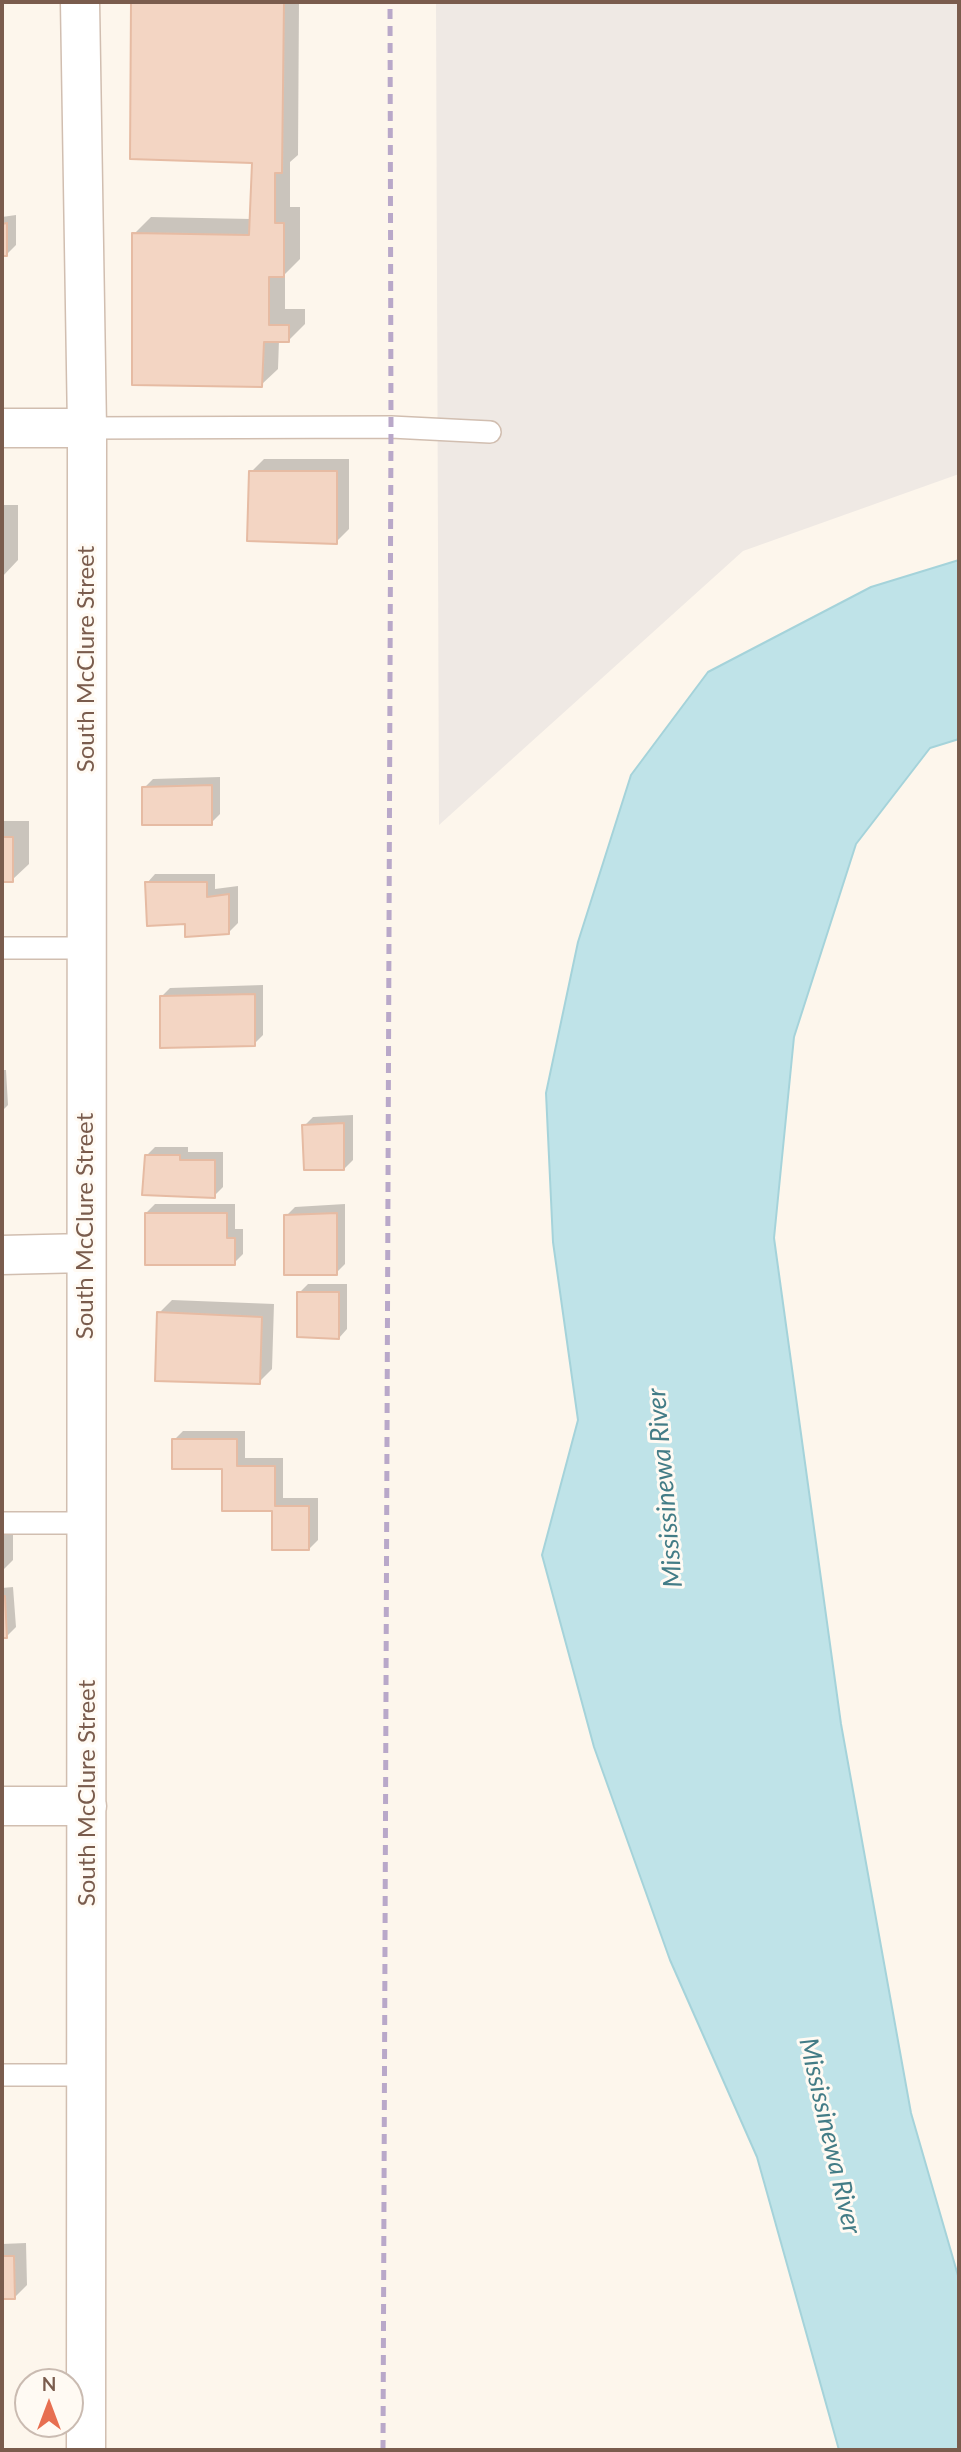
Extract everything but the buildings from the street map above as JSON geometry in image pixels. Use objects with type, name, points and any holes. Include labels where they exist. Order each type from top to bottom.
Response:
[{"type":"street","name":"South McClure Street","points":[[80,2],[87,428],[86,2450]]},
{"type":"street","points":[[2,428],[87,428]]},
{"type":"street","points":[[2,1255],[85,1253]]},
{"type":"street","points":[[2,1806],[87,1806]]},
{"type":"lane","points":[[87,428],[391,427],[490,432]]},
{"type":"lane","points":[[2,948],[86,948]]},
{"type":"lane","points":[[2,1523],[86,1523]]},
{"type":"lane","points":[[2,2075],[87,2075]]},
{"type":"shaded area","points":[[436,2],[959,2],[959,474],[743,551],[439,825]]},
{"type":"water","name":"Mississinewa River","points":[[959,560],[959,739],[930,748],[856,844],[794,1037],[774,1238],[841,1724],[911,2113],[959,2279],[959,2450],[839,2450],[757,2157],[670,1960],[594,1747],[542,1555],[578,1420],[553,1242],[546,1093],[578,942],[631,775],[708,672],[871,587]]},
{"type":"railway","points":[[383,2450],[391,427],[390,2]]}]
